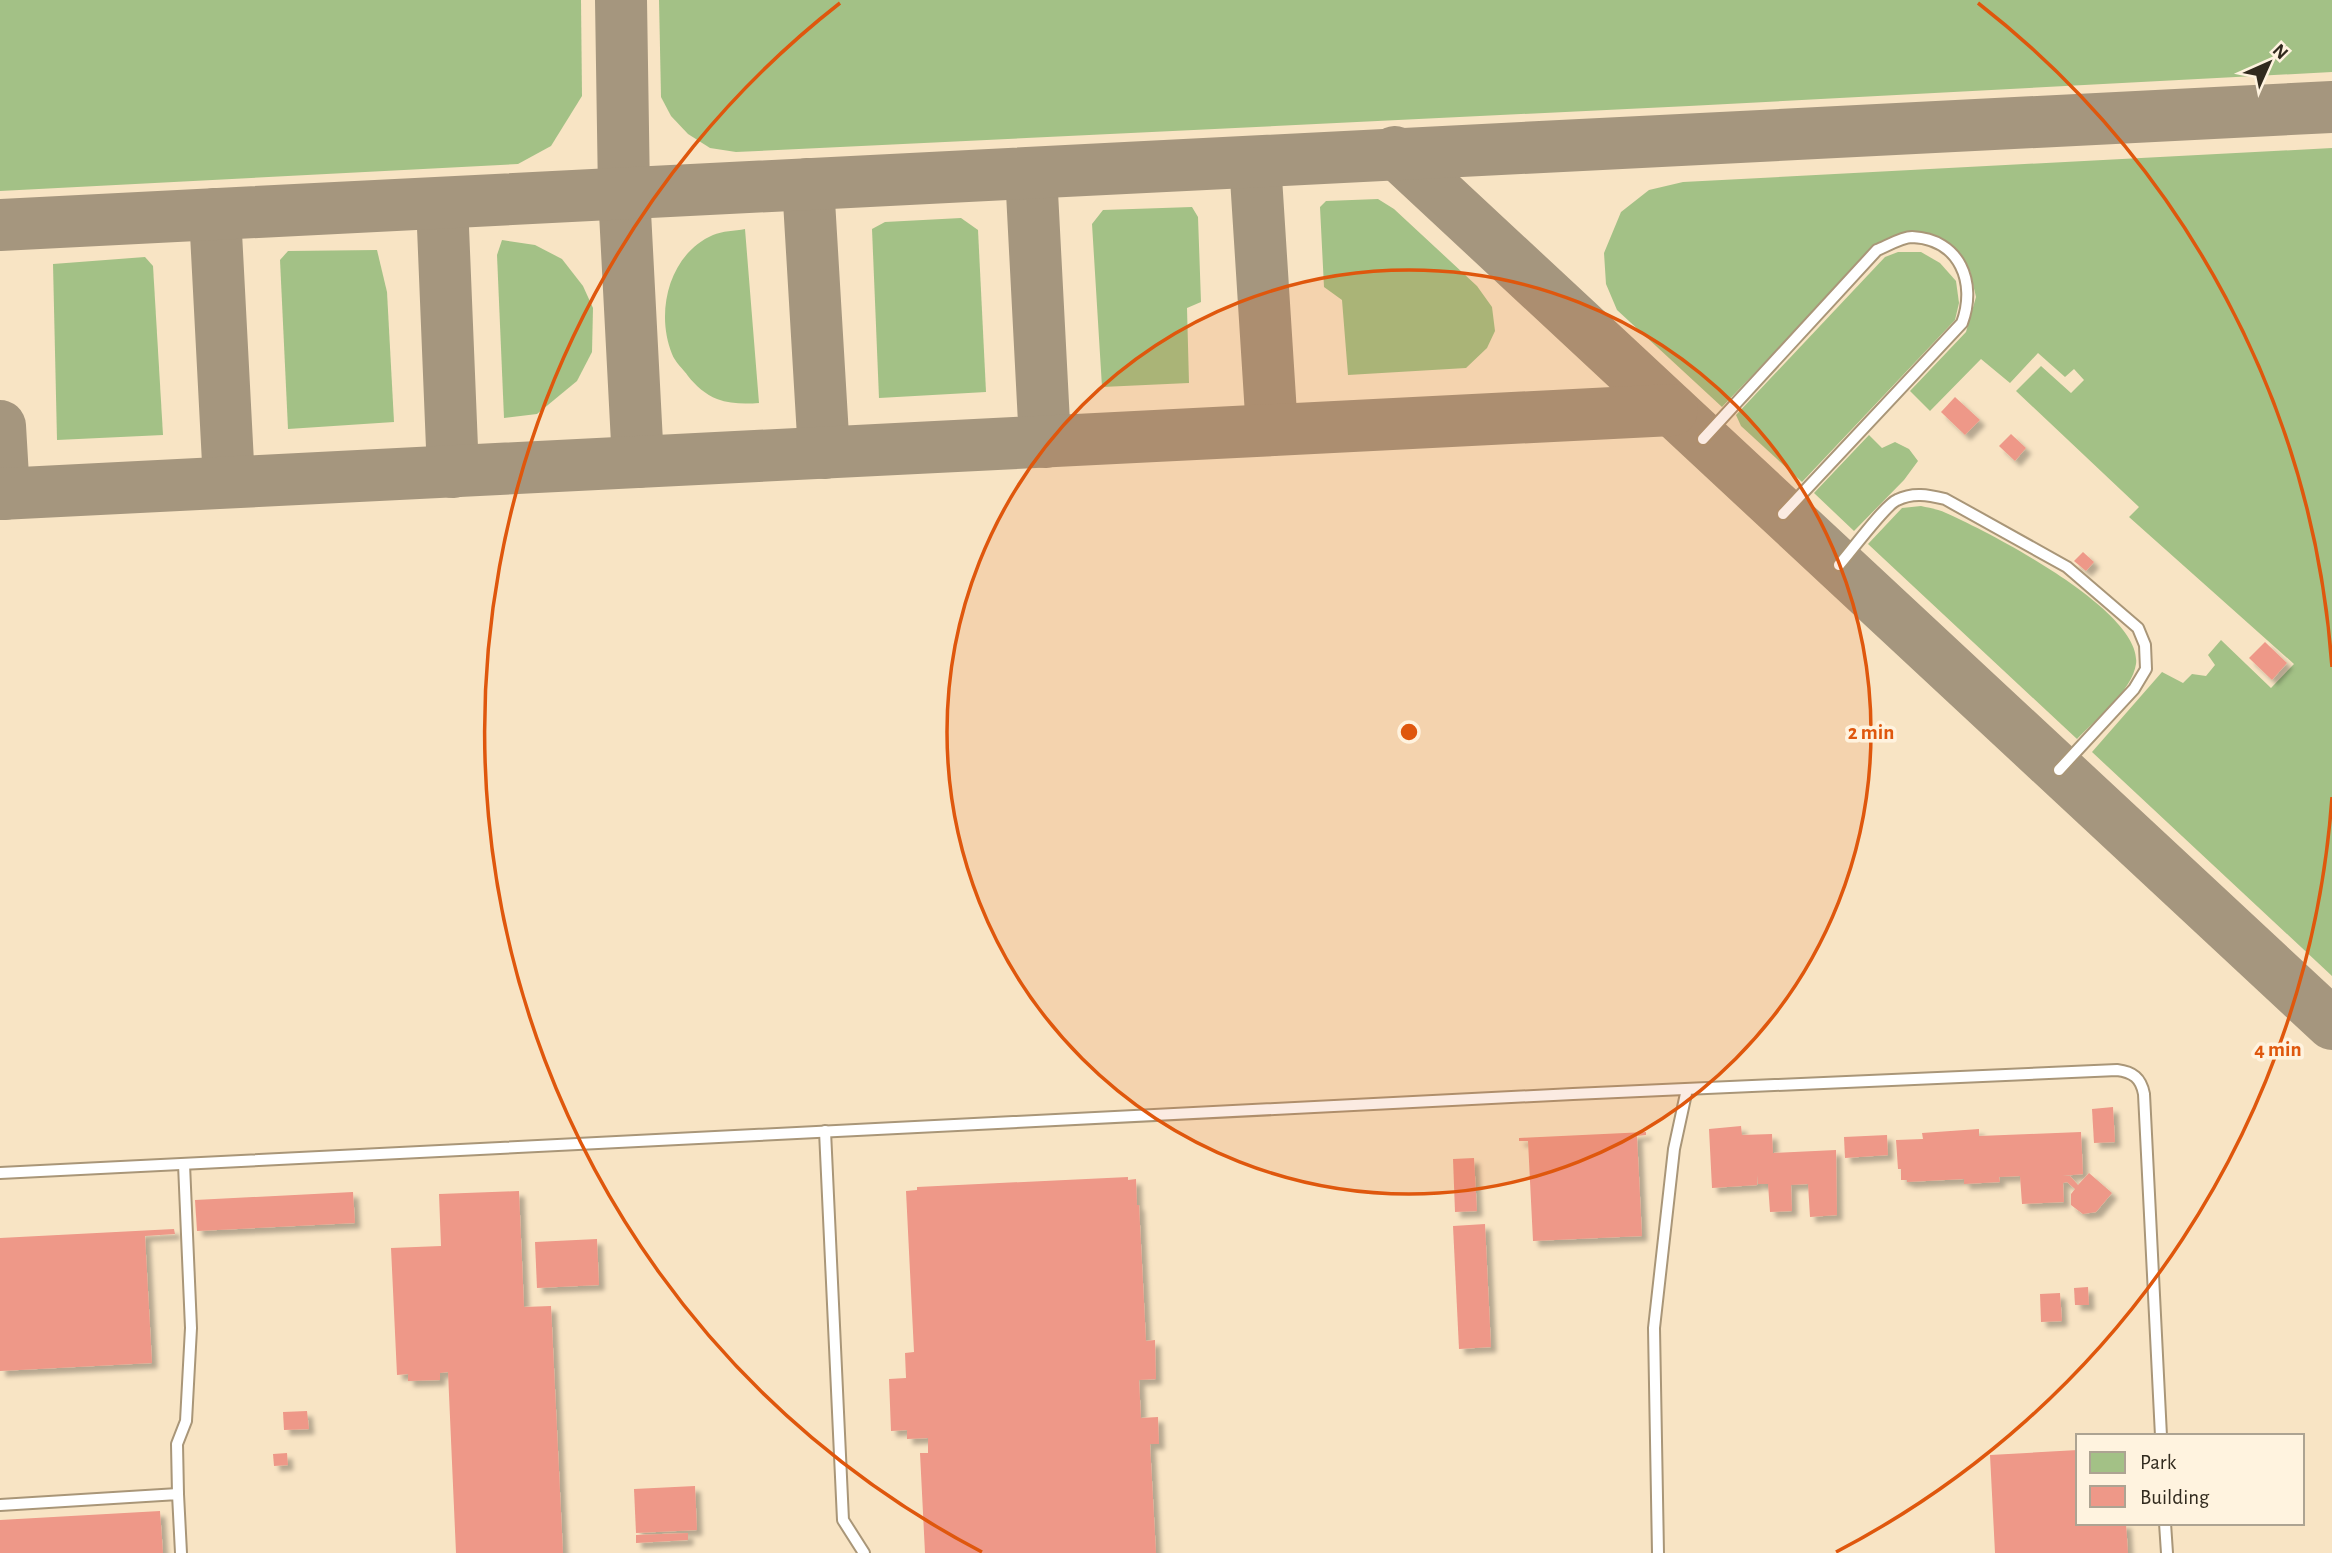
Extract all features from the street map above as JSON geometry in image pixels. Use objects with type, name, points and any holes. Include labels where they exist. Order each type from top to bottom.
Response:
[{"type":"lane","points":[[1703,439],[1877,250],[1910,236],[1940,243],[1960,263],[1969,285],[1967,311],[1962,323],[1783,514]]},
{"type":"lane","points":[[1839,565],[1894,501],[1909,495],[1926,494],[1945,499],[2067,567],[2121,612],[2138,628],[2145,645],[2146,669],[2134,689],[2059,769]]},
{"type":"lane","points":[[0,1173],[2117,1070],[2130,1072],[2142,1082],[2144,1094],[2161,1434]]},
{"type":"lane","points":[[1658,1553],[1654,1328],[1674,1149],[1687,1089]]},
{"type":"lane","points":[[825,1131],[843,1521],[864,1553]]},
{"type":"lane","points":[[181,1553],[177,1444],[186,1421],[191,1328],[184,1164]]},
{"type":"lane","points":[[0,1505],[178,1494]]},
{"type":"lane","points":[[2165,1525],[2167,1553]]},
{"type":"green space","points":[[0,0],[581,0],[582,96],[551,146],[518,164],[0,191]]},
{"type":"green space","points":[[659,0],[2332,0],[2332,72],[736,152],[710,148],[688,134],[671,116],[661,97]]},
{"type":"green space","points":[[2332,148],[2332,976],[2092,752],[2162,672],[2183,683],[2192,674],[2206,676],[2215,665],[2208,655],[2221,640],[2271,688],[2294,664],[2129,517],[2139,507],[2016,391],[2041,366],[2071,393],[2084,380],[2074,369],[2065,377],[2038,353],[2010,383],[1981,359],[1930,411],[1910,391],[1966,332],[1976,297],[1970,271],[1952,249],[1931,234],[1899,234],[1879,243],[1722,407],[1617,310],[1606,284],[1604,253],[1621,212],[1649,190],[1683,182]]},
{"type":"green space","points":[[1378,199],[1394,209],[1477,286],[1492,307],[1495,331],[1487,348],[1466,368],[1348,375],[1342,300],[1324,287],[1320,207],[1326,201]]},
{"type":"green space","points":[[1192,207],[1198,217],[1201,302],[1187,308],[1189,383],[1102,387],[1092,224],[1103,210]]},
{"type":"green space","points":[[961,218],[978,230],[986,392],[879,398],[872,229],[885,222]]},
{"type":"green space","points":[[745,229],[759,403],[722,401],[697,386],[673,357],[665,320],[670,286],[676,270],[686,256],[698,244],[713,235]]},
{"type":"green space","points":[[502,240],[535,245],[562,259],[583,286],[593,308],[592,352],[577,381],[537,414],[504,418],[497,255]]},
{"type":"green space","points":[[377,250],[387,292],[394,422],[288,429],[280,260],[288,251]]},
{"type":"green space","points":[[1898,252],[1921,252],[1940,263],[1956,281],[1959,303],[1955,320],[1802,482],[1741,426],[1736,415],[1885,257]]},
{"type":"green space","points":[[145,257],[153,266],[163,435],[57,440],[53,264]]},
{"type":"green space","points":[[1869,435],[1882,448],[1895,442],[1909,449],[1918,461],[1904,480],[1854,531],[1814,493]]},
{"type":"green space","points":[[1921,506],[1943,512],[1995,537],[2060,576],[2115,621],[2132,643],[2136,664],[2128,684],[2077,739],[1868,544],[1902,508]]},
{"type":"building","points":[[1955,397],[1980,420],[1965,435],[1941,412]]},
{"type":"building","points":[[2011,434],[2026,448],[2015,461],[1999,446]]},
{"type":"building","points":[[2083,552],[2094,562],[2086,571],[2074,561]]},
{"type":"building","points":[[2265,642],[2287,663],[2272,680],[2249,658]]},
{"type":"building","points":[[2113,1107],[2115,1142],[2094,1143],[2092,1109]]},
{"type":"building","points":[[1741,1126],[1742,1135],[1772,1134],[1773,1153],[1836,1150],[1837,1215],[1810,1217],[1808,1184],[1791,1185],[1792,1211],[1770,1212],[1768,1184],[1758,1184],[1758,1175],[1757,1185],[1712,1188],[1709,1129]]},
{"type":"building","points":[[1979,1129],[1979,1136],[2081,1132],[2083,1174],[2062,1176],[2070,1176],[2078,1185],[2089,1173],[2112,1193],[2096,1212],[2083,1214],[2071,1205],[2071,1194],[2075,1189],[2067,1182],[2063,1183],[2064,1202],[2022,1204],[2020,1176],[1999,1177],[2000,1182],[1964,1184],[1964,1179],[1901,1180],[1896,1140],[1923,1139],[1922,1133]]},
{"type":"building","points":[[1646,1132],[1646,1135],[1637,1136],[1642,1236],[1533,1241],[1528,1141],[1519,1141],[1519,1138]]},
{"type":"building","points":[[1887,1135],[1888,1155],[1845,1158],[1844,1137]]},
{"type":"building","points":[[1474,1158],[1477,1211],[1455,1212],[1453,1159]]},
{"type":"building","points":[[1128,1177],[1128,1180],[1136,1179],[1139,1205],[1146,1341],[1155,1340],[1156,1379],[1139,1380],[1141,1418],[1158,1417],[1159,1444],[1150,1444],[1156,1553],[925,1553],[920,1453],[928,1453],[928,1438],[907,1439],[907,1430],[891,1431],[889,1379],[906,1378],[905,1353],[914,1352],[906,1191],[917,1190],[917,1187]]},
{"type":"building","points":[[519,1191],[524,1307],[551,1306],[563,1553],[456,1553],[448,1372],[440,1373],[440,1380],[408,1381],[408,1374],[397,1375],[391,1248],[441,1246],[439,1194]]},
{"type":"building","points":[[353,1192],[355,1223],[197,1231],[195,1200]]},
{"type":"building","points":[[1485,1224],[1491,1347],[1459,1349],[1453,1226]]},
{"type":"building","points":[[174,1229],[175,1234],[145,1236],[152,1363],[0,1371],[0,1238]]},
{"type":"building","points":[[597,1239],[599,1285],[537,1288],[535,1242]]},
{"type":"building","points":[[2088,1287],[2089,1305],[2075,1305],[2074,1288]]},
{"type":"building","points":[[2060,1293],[2062,1321],[2041,1322],[2040,1294]]},
{"type":"building","points":[[307,1411],[309,1429],[284,1430],[283,1412]]},
{"type":"building","points":[[2076,1450],[2076,1525],[2126,1525],[2128,1553],[1995,1553],[1990,1455]]},
{"type":"building","points":[[287,1453],[288,1465],[274,1466],[273,1454]]},
{"type":"building","points":[[695,1486],[697,1530],[636,1533],[634,1489]]},
{"type":"building","points":[[160,1511],[163,1553],[0,1553],[0,1520]]},
{"type":"building","points":[[688,1533],[688,1540],[636,1543],[636,1535]]},
{"type":"taxiway","points":[[621,0],[624,193],[638,462]]},
{"type":"taxiway","points":[[0,225],[2332,107]]},
{"type":"taxiway","points":[[1395,152],[2332,1024]]},
{"type":"taxiway","points":[[1255,162],[1272,430]]},
{"type":"taxiway","points":[[1031,173],[1045,442]]},
{"type":"taxiway","points":[[808,184],[824,453]]},
{"type":"taxiway","points":[[442,203],[453,472]]},
{"type":"taxiway","points":[[215,214],[229,482]]},
{"type":"taxiway","points":[[0,494],[1672,410]]},
{"type":"taxiway","points":[[0,426],[4,494]]}]
